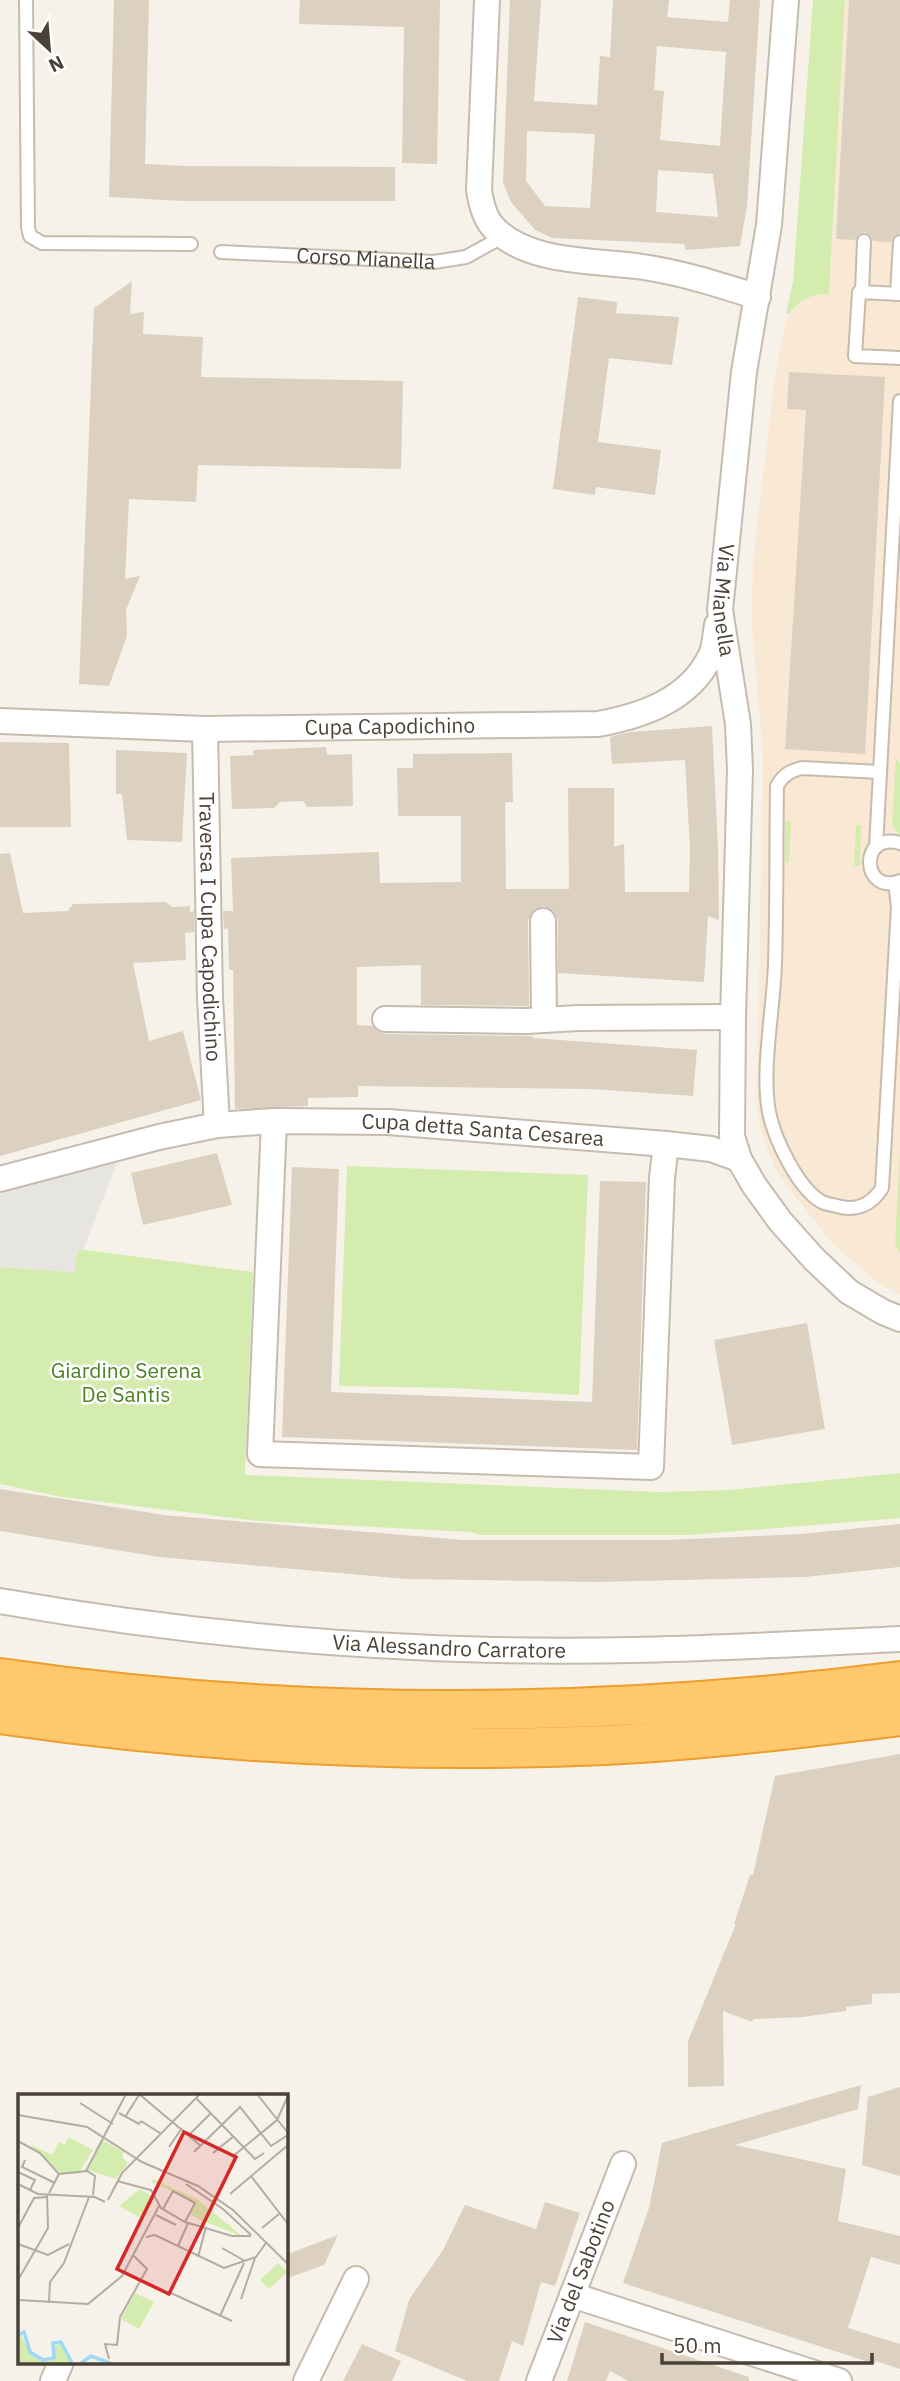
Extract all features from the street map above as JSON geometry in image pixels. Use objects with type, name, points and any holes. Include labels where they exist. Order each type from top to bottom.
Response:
[{"type":"highway","points":[[0,1678],[69,1688],[337,1709],[470,1711],[737,1697],[900,1681]]},
{"type":"highway","points":[[0,1714],[199,1737],[335,1746],[470,1748],[605,1745],[741,1735],[900,1716]]},
{"type":"street","points":[[487,0],[479,190],[493,228],[522,247],[542,254],[656,269],[703,279],[758,297]]},
{"type":"street","name":"Via Mianella","points":[[739,1159],[732,1136],[731,1111],[740,770],[737,724],[720,610],[744,372],[769,225],[786,0]]},
{"type":"street","name":"Cupa Capodichino","points":[[0,721],[205,729],[598,724],[629,718],[658,707],[681,692],[699,674],[712,654],[720,610]]},
{"type":"street","name":"Traversa I Cupa Capodichino","points":[[205,729],[210,997],[217,1125]]},
{"type":"street","points":[[543,920],[544,1020]]},
{"type":"street","points":[[385,1019],[733,1017]]},
{"type":"street","points":[[274,1121],[260,1454],[652,1467],[662,1178],[666,1144]]},
{"type":"street","name":"Cupa detta Santa Cesarea","points":[[0,1179],[159,1137],[217,1125],[274,1121],[388,1122],[666,1144],[711,1149],[739,1159]]},
{"type":"street","points":[[739,1159],[780,1221],[814,1259],[849,1292],[900,1319]]},
{"type":"street","name":"Via Alessandro Carratore","points":[[0,1601],[180,1627],[298,1640],[416,1648],[686,1650],[900,1639]]},
{"type":"street","name":"Via del Sabotino","points":[[539,2381],[623,2164]]},
{"type":"street","points":[[306,2381],[356,2279]]},
{"type":"street","points":[[572,2295],[811,2377],[839,2381]]},
{"type":"street","points":[[53,2381],[60,2364]]},
{"type":"lane","points":[[26,0],[30,236],[42,243],[191,244]]},
{"type":"lane","name":"Corso Mianella","points":[[221,253],[434,262],[466,257],[504,236]]},
{"type":"lane","points":[[864,240],[855,356],[900,358]]},
{"type":"lane","points":[[862,292],[898,294],[900,242]]},
{"type":"lane","points":[[876,847],[900,401]]},
{"type":"lane","points":[[880,772],[802,768],[790,771],[777,786],[775,963],[767,1086],[769,1112],[788,1162],[822,1202],[842,1208],[862,1207],[874,1200],[882,1188],[898,907],[897,882],[881,881],[871,870],[870,856],[876,847],[886,842],[900,844]]},
{"type":"shaded area","points":[[845,0],[900,0],[900,1294],[878,1283],[832,1243],[788,1187],[775,1168],[767,1148],[760,1126],[757,1099],[763,757],[752,628],[753,561],[774,384],[785,323],[796,304],[818,294],[829,294]]},
{"type":"shaded area","points":[[117,1163],[83,1250],[77,1250],[75,1272],[0,1267],[0,1185]]},
{"type":"green space","points":[[813,0],[845,0],[829,294],[806,299],[789,314],[786,313],[793,282]]},
{"type":"green space","points":[[896,758],[900,764],[900,835],[892,826]]},
{"type":"green space","points":[[785,821],[791,821],[789,863],[785,862]]},
{"type":"green space","points":[[856,825],[861,825],[860,866],[854,866]]},
{"type":"green space","points":[[900,1152],[900,1253],[895,1243]]},
{"type":"green space","points":[[347,1166],[588,1175],[579,1395],[454,1388],[339,1386]]},
{"type":"green space","name":"Giardino Serena De Santis","points":[[77,1249],[253,1272],[245,1475],[660,1492],[729,1490],[900,1473],[900,1518],[690,1535],[480,1535],[471,1532],[259,1521],[62,1497],[0,1484],[0,1267],[74,1272]]},
{"type":"building","points":[[114,0],[149,0],[145,164],[395,167],[395,201],[183,201],[109,197]]},
{"type":"building","points":[[300,0],[440,0],[437,164],[402,163],[404,27],[299,24]]},
{"type":"building","points":[[510,0],[541,0],[534,101],[597,105],[600,56],[610,57],[613,0],[669,0],[667,17],[728,22],[730,0],[760,0],[747,205],[740,246],[686,250],[684,244],[552,238],[535,230],[511,202],[503,183]],"holes":[[[657,46],[726,52],[720,146],[660,140],[664,91],[654,90]],[[527,131],[595,134],[590,208],[545,206],[526,181]],[[658,170],[713,174],[718,217],[656,212]]]},
{"type":"building","points":[[849,0],[900,0],[900,233],[893,237],[891,242],[873,241],[865,232],[859,234],[855,240],[836,239]]},
{"type":"building","points":[[132,281],[130,314],[144,312],[143,334],[203,337],[201,377],[403,381],[401,469],[198,465],[196,502],[129,499],[125,579],[140,576],[126,610],[127,636],[109,686],[79,684],[94,308]]},
{"type":"building","points":[[578,297],[617,302],[616,313],[679,317],[672,365],[609,358],[598,442],[661,450],[655,495],[596,487],[595,495],[553,489]]},
{"type":"building","points":[[789,372],[885,377],[865,754],[785,749],[806,410],[787,409]]},
{"type":"building","points":[[712,726],[719,920],[708,916],[704,982],[558,973],[558,920],[555,913],[544,906],[535,909],[528,920],[529,1006],[421,1005],[421,965],[357,967],[357,1025],[372,1026],[385,1034],[533,1036],[697,1050],[693,1096],[592,1089],[358,1086],[358,1097],[308,1098],[308,1106],[235,1109],[233,970],[229,970],[228,928],[224,929],[223,911],[233,911],[231,858],[379,852],[380,883],[461,882],[461,816],[398,816],[397,768],[413,768],[413,754],[512,753],[513,802],[505,802],[506,889],[569,889],[568,788],[614,788],[614,847],[624,844],[625,892],[689,892],[690,848],[685,760],[612,764],[610,737],[630,732]]},
{"type":"building","points":[[0,742],[69,743],[71,827],[0,827]]},
{"type":"building","points":[[326,747],[327,755],[352,754],[353,806],[307,807],[303,801],[280,802],[274,808],[232,809],[230,756],[254,755],[253,750]]},
{"type":"building","points":[[116,750],[187,753],[182,842],[127,840],[122,794],[116,794]]},
{"type":"building","points":[[10,853],[23,913],[68,911],[73,904],[166,902],[172,907],[190,906],[190,912],[194,911],[194,932],[185,933],[186,960],[133,963],[149,1041],[183,1031],[201,1100],[0,1156],[0,854]]},
{"type":"building","points":[[217,1153],[232,1205],[143,1225],[131,1173]]},
{"type":"building","points":[[292,1167],[339,1169],[331,1392],[592,1402],[600,1181],[646,1182],[637,1450],[282,1437]]},
{"type":"building","points":[[807,1323],[825,1429],[732,1445],[714,1340]]},
{"type":"building","points":[[0,1489],[164,1515],[464,1540],[666,1540],[802,1534],[900,1524],[900,1567],[805,1577],[598,1582],[407,1579],[159,1557],[0,1531]]},
{"type":"building","points":[[900,1754],[900,1993],[872,1994],[872,2004],[846,2007],[846,2011],[802,2017],[753,2019],[752,2022],[723,2011],[724,2086],[688,2087],[688,2041],[736,1924],[750,1875],[753,1875],[775,1776]]},
{"type":"building","points":[[861,2085],[858,2109],[735,2145],[846,2169],[838,2221],[900,2236],[900,2265],[871,2257],[848,2328],[900,2344],[900,2369],[876,2361],[875,2364],[623,2283],[649,2208],[662,2143]]},
{"type":"building","points":[[900,2087],[900,2176],[862,2165],[868,2097]]},
{"type":"building","points":[[545,2202],[580,2213],[555,2286],[541,2282],[523,2346],[512,2341],[499,2381],[467,2381],[395,2351],[409,2300],[443,2250],[465,2205],[536,2229]]},
{"type":"building","points":[[338,2235],[324,2265],[287,2278],[287,2254]]},
{"type":"building","points":[[585,2322],[749,2377],[749,2381],[628,2381],[610,2371],[606,2381],[567,2381]]},
{"type":"building","points":[[362,2344],[401,2361],[392,2381],[343,2381]]}]
